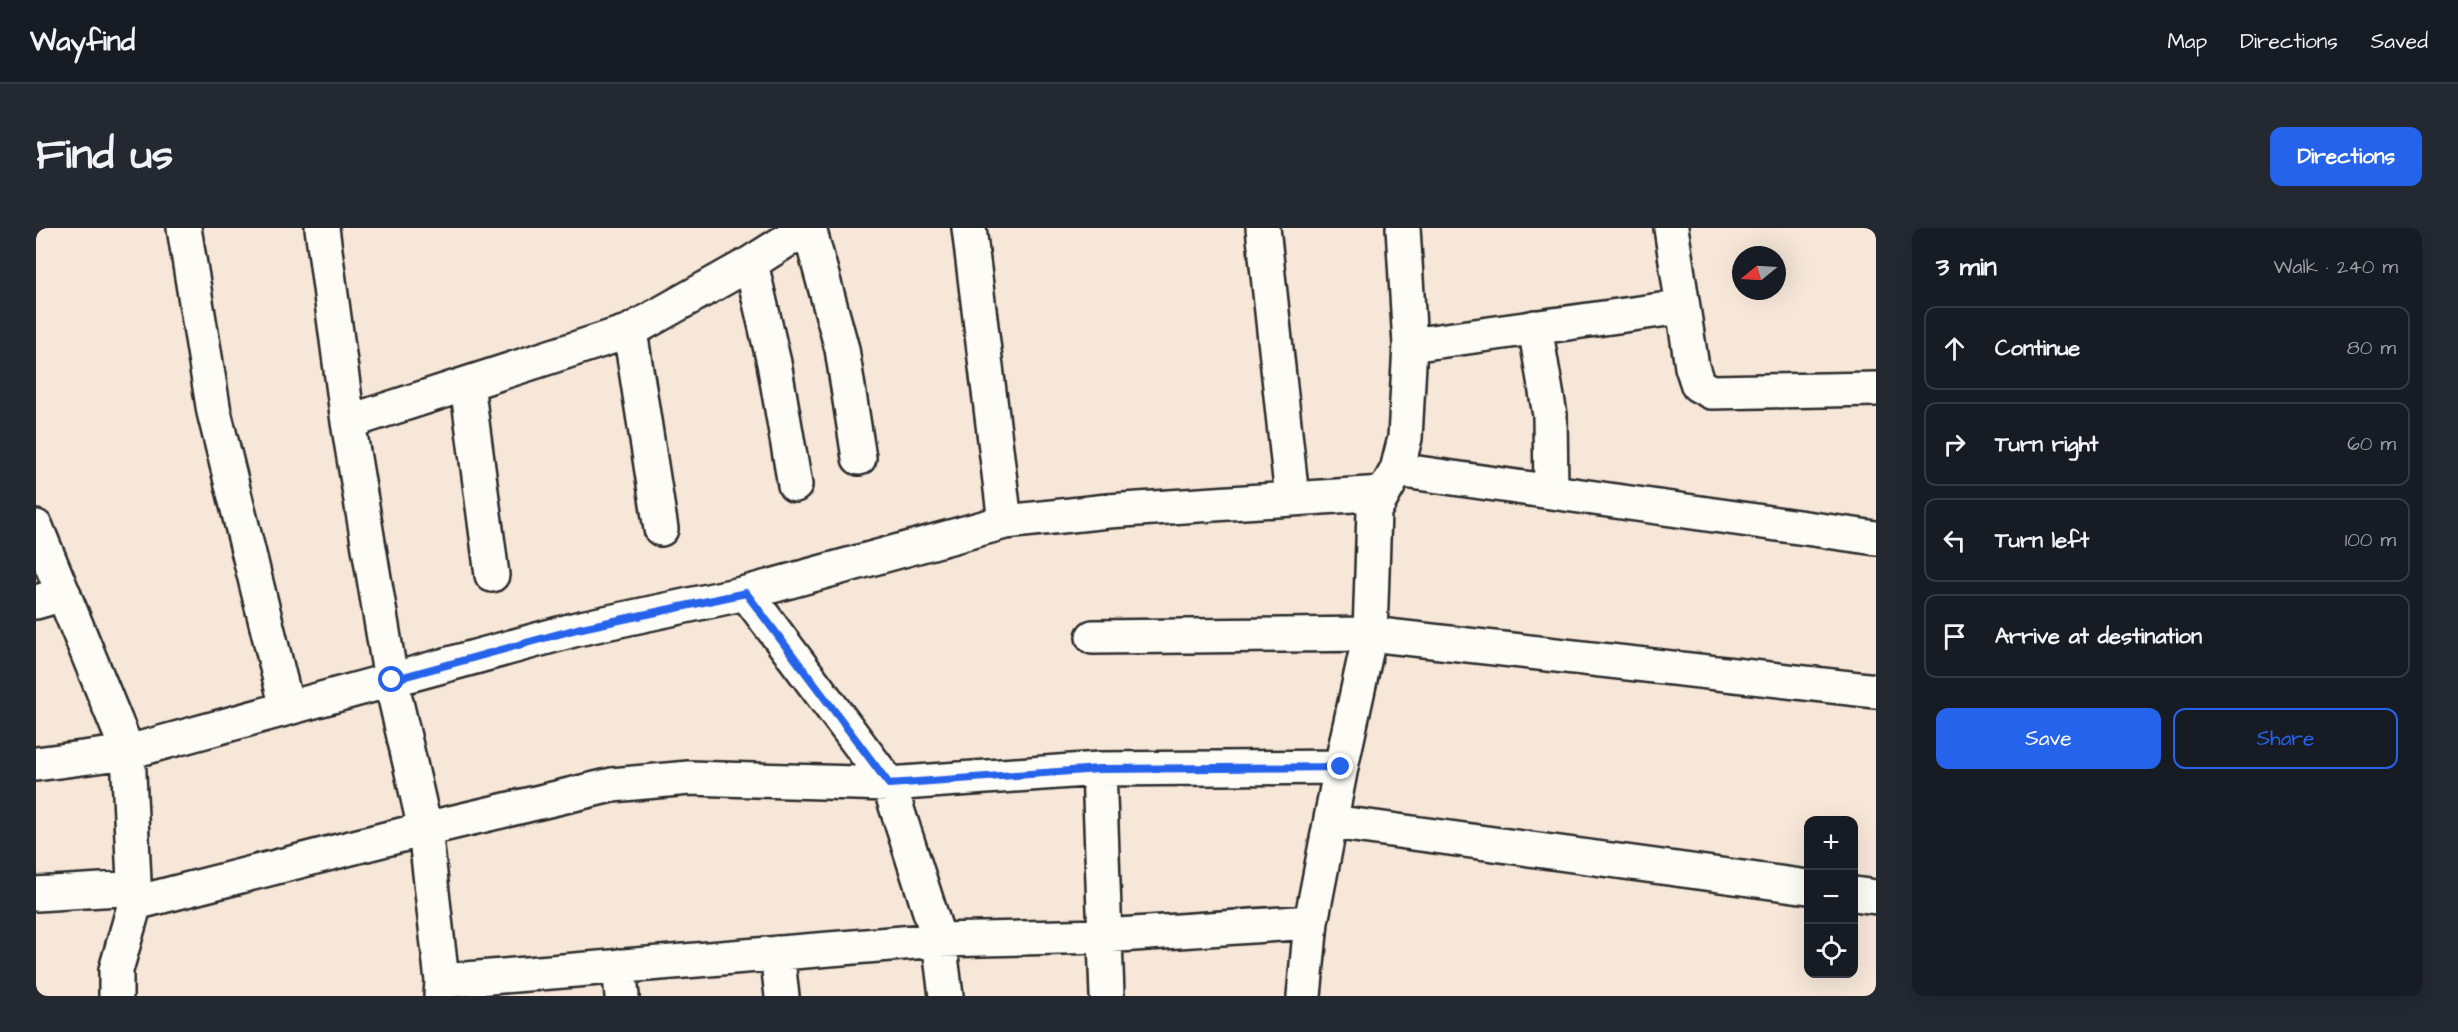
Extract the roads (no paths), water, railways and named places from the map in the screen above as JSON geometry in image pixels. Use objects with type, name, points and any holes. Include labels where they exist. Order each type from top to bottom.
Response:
[{"type":"street","points":[[184,228],[214,412],[287,708]]},
{"type":"street","points":[[322,228],[348,422],[392,680],[425,829],[442,988],[620,981],[777,953],[939,940],[1104,936],[1311,922]]},
{"type":"street","points":[[348,422],[630,331],[808,228],[842,349],[859,458]]},
{"type":"street","points":[[969,228],[1005,522]]},
{"type":"street","points":[[1263,228],[1292,498]]},
{"type":"street","points":[[1304,996],[1311,922],[1370,634],[1374,511],[1390,481],[1405,438],[1410,345],[1404,228]]},
{"type":"street","points":[[1671,228],[1692,368],[1698,386],[1710,392],[1876,388]]},
{"type":"street","points":[[751,262],[774,363],[795,485]]},
{"type":"street","points":[[1410,345],[1682,307]]},
{"type":"street","points":[[1535,327],[1550,415],[1551,492]]},
{"type":"street","points":[[630,331],[661,529]]},
{"type":"street","points":[[467,384],[492,575]]},
{"type":"street","points":[[36,764],[128,752],[577,629],[746,593],[1005,522],[1108,511],[1292,498],[1390,481],[1551,492],[1876,538]]},
{"type":"street","points":[[36,527],[50,598],[128,752],[135,896],[116,970],[116,996]]},
{"type":"street","points":[[746,593],[889,784],[939,940],[946,996]]},
{"type":"street","points":[[1093,638],[1370,634],[1876,691]]},
{"type":"street","points":[[36,894],[135,896],[612,785],[689,778],[889,784],[1099,769],[1341,767]]},
{"type":"street","points":[[1099,769],[1107,996]]},
{"type":"street","points":[[1332,822],[1804,886]]},
{"type":"street","points":[[1858,895],[1876,897]]},
{"type":"street","points":[[777,953],[782,996]]}]
